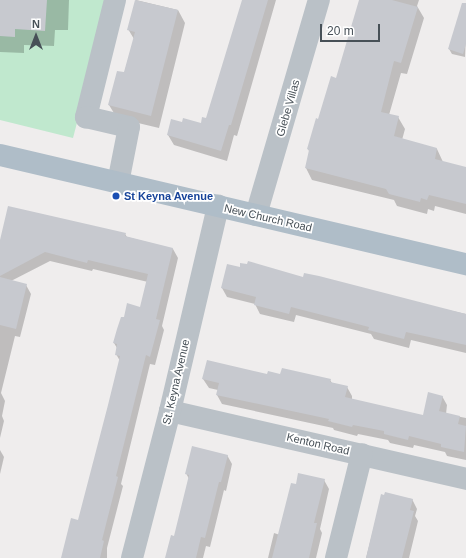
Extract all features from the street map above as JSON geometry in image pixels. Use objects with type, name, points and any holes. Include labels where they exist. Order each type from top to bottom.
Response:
[{"type":"main road","name":"New Church Road","points":[[0,155],[466,264]]},
{"type":"street","points":[[115,0],[86,117],[129,127],[118,183]]},
{"type":"street","name":"Glebe Villas","points":[[256,215],[319,0]]},
{"type":"street","name":"St. Keyna Avenue","points":[[132,558],[170,411],[218,206]]},
{"type":"street","name":"Kenton Road","points":[[170,411],[466,479]]},
{"type":"street","points":[[336,558],[362,454]]},
{"type":"green space","points":[[0,0],[109,0],[73,138],[0,120]]},
{"type":"building","points":[[0,0],[47,0],[45,31],[15,29],[15,37],[0,36]]},
{"type":"building","points":[[135,0],[178,10],[151,116],[108,105],[117,71],[124,72],[135,32],[127,30]]},
{"type":"building","points":[[242,0],[268,0],[231,125],[229,125],[221,151],[167,135],[171,119],[182,122],[183,118],[201,123],[202,117],[206,118]]},
{"type":"building","points":[[359,0],[392,0],[418,7],[401,63],[394,61],[381,112],[399,116],[394,136],[437,148],[435,159],[466,167],[466,204],[429,195],[427,200],[421,198],[420,202],[389,194],[386,189],[305,168],[309,150],[307,149],[316,118],[318,119],[331,76],[336,78]]},
{"type":"building","points":[[462,3],[466,3],[466,44],[463,54],[448,49]]},
{"type":"building","points":[[8,206],[126,233],[125,236],[173,248],[156,319],[160,320],[150,357],[146,355],[116,476],[118,477],[102,540],[104,541],[100,558],[61,558],[71,518],[78,520],[120,356],[115,355],[117,344],[113,343],[117,329],[121,317],[124,317],[127,303],[140,307],[148,274],[88,260],[87,263],[45,252],[0,276],[0,240]]},
{"type":"building","points":[[248,261],[303,277],[304,273],[319,276],[466,314],[466,345],[406,332],[404,339],[368,330],[369,327],[291,307],[289,314],[254,305],[256,297],[221,288],[227,264],[240,267],[240,263],[247,264]]},
{"type":"building","points":[[0,277],[27,284],[16,329],[0,325]]},
{"type":"building","points":[[207,360],[267,374],[268,371],[280,374],[282,368],[331,379],[330,382],[348,386],[345,397],[423,415],[428,392],[443,396],[439,411],[460,416],[458,424],[466,426],[464,452],[441,447],[441,444],[409,436],[408,440],[384,434],[384,431],[353,425],[352,427],[328,421],[329,419],[216,395],[219,383],[202,379]]},
{"type":"building","points":[[192,446],[228,455],[221,482],[219,482],[205,538],[201,537],[196,558],[165,558],[171,535],[174,536],[189,475],[185,474]]},
{"type":"building","points":[[298,473],[325,479],[314,523],[317,523],[309,558],[272,558],[291,483],[296,484]]},
{"type":"building","points":[[385,492],[413,499],[410,510],[414,511],[402,558],[366,558],[381,494],[384,495]]},
{"type":"place","name":"St Keyna Avenue","points":[[116,196]]}]
